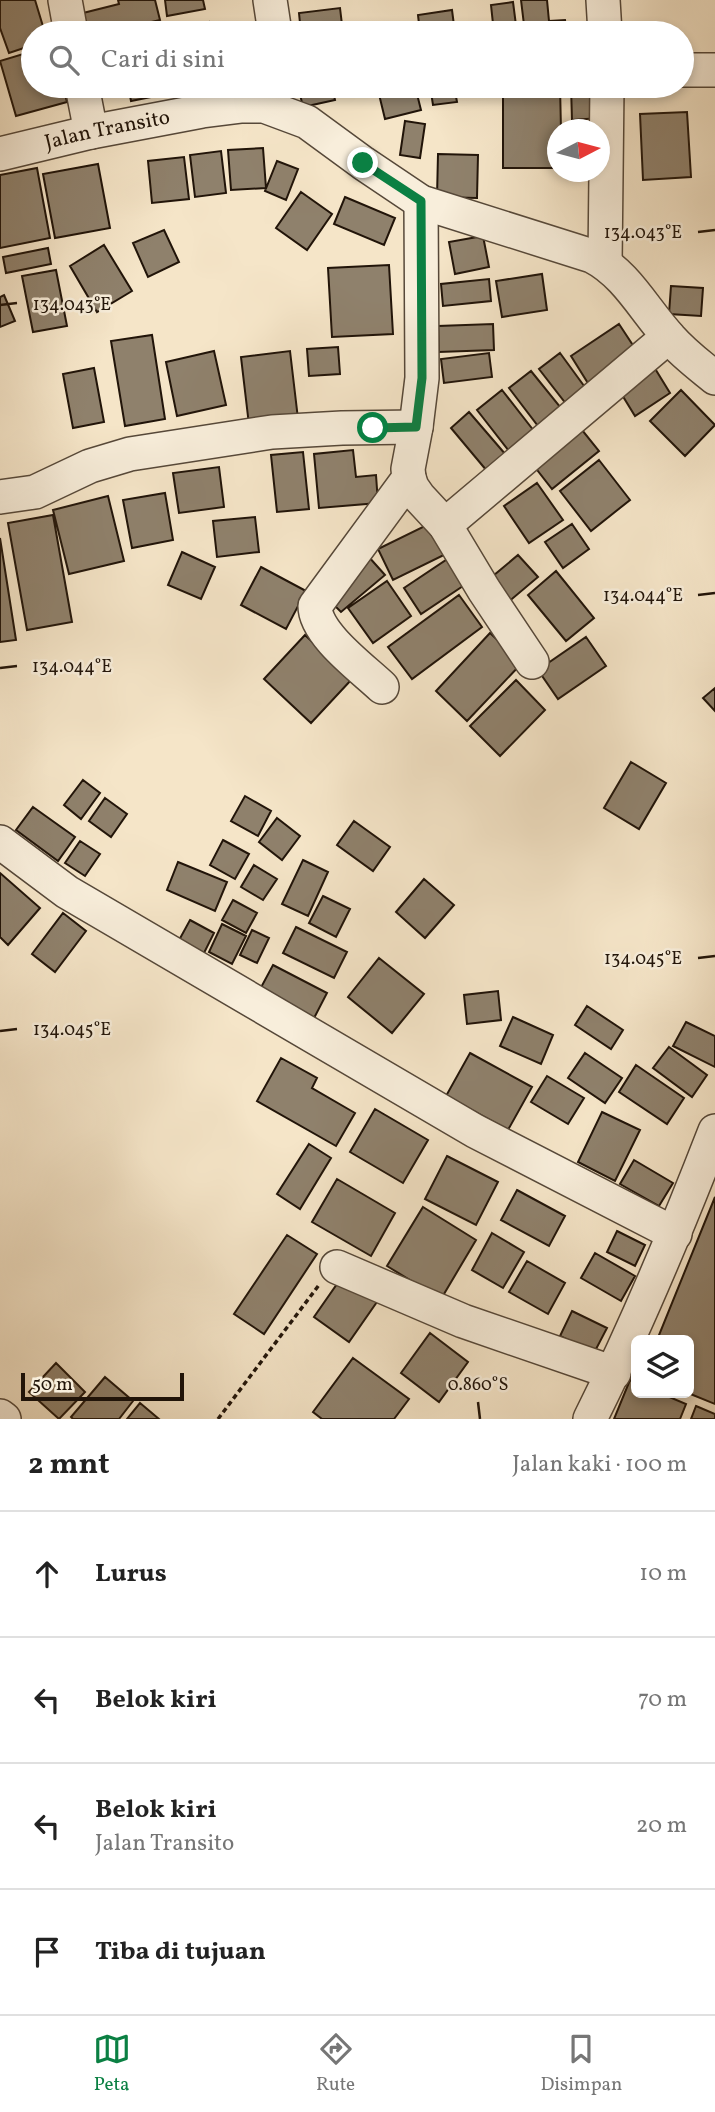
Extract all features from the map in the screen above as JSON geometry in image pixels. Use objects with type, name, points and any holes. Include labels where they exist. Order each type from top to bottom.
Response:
[{"type":"street","points":[[65,0],[69,21]]},
{"type":"street","points":[[270,0],[273,21]]},
{"type":"street","points":[[603,0],[604,21]]},
{"type":"street","points":[[694,70],[715,71]]},
{"type":"street","points":[[84,98],[90,132]]},
{"type":"street","points":[[606,263],[607,98]]},
{"type":"street","name":"Jalan Transito","points":[[0,154],[90,132],[202,111],[264,106],[284,99],[307,122],[421,201],[592,256],[606,263],[623,279],[668,337],[687,356],[715,377]]},
{"type":"street","points":[[421,201],[422,378],[408,469],[409,478],[419,497],[445,525],[532,662]]},
{"type":"street","points":[[445,525],[668,337]]},
{"type":"street","points":[[0,498],[35,492],[90,466],[130,453],[272,432],[416,427]]},
{"type":"street","points":[[382,687],[326,635],[318,624],[314,606],[409,478]]},
{"type":"street","points":[[0,842],[67,892],[475,1131],[676,1234]]},
{"type":"street","points":[[590,1419],[614,1373],[676,1234],[715,1131]]},
{"type":"street","points":[[338,1267],[463,1321],[614,1373]]},
{"type":"path","points":[[218,1419],[330,1270],[338,1267]]},
{"type":"building","points":[[0,0],[35,0],[41,21],[21,21],[21,49],[9,53],[0,28]]},
{"type":"building","points":[[118,0],[155,0],[160,20],[80,21],[79,14],[119,4]]},
{"type":"building","points":[[165,0],[203,0],[205,9],[167,16]]},
{"type":"building","points":[[521,0],[547,0],[549,21],[524,21]]},
{"type":"building","points":[[513,2],[515,21],[493,21],[491,5]]},
{"type":"building","points":[[340,8],[342,21],[300,21],[299,13]]},
{"type":"building","points":[[452,10],[453,21],[419,21],[418,15]]},
{"type":"building","points":[[21,55],[21,98],[66,98],[67,102],[16,116],[0,61]]},
{"type":"building","points":[[301,98],[335,98],[335,100],[303,107]]},
{"type":"building","points":[[380,98],[418,98],[421,110],[385,119]]},
{"type":"building","points":[[432,98],[456,98],[457,102],[433,105]]},
{"type":"building","points":[[503,98],[560,98],[561,119],[547,119],[547,168],[503,168]]},
{"type":"building","points":[[571,98],[599,98],[600,118],[572,119]]},
{"type":"building","points":[[687,112],[691,177],[643,180],[640,114]]},
{"type":"building","points":[[405,121],[425,124],[420,158],[400,155]]},
{"type":"building","points":[[263,148],[266,188],[231,190],[228,150]]},
{"type":"building","points":[[221,151],[226,193],[195,197],[190,155]]},
{"type":"building","points":[[438,154],[478,155],[477,198],[437,197]]},
{"type":"building","points":[[184,157],[189,199],[152,203],[148,161]]},
{"type":"building","points":[[277,161],[298,169],[286,200],[265,191]]},
{"type":"building","points":[[98,164],[110,228],[55,238],[43,174]]},
{"type":"building","points":[[37,168],[50,238],[0,248],[0,175]]},
{"type":"building","points":[[301,192],[332,214],[307,250],[276,228]]},
{"type":"building","points":[[345,197],[395,218],[384,245],[334,224]]},
{"type":"building","points":[[164,230],[179,262],[148,277],[133,243]]},
{"type":"building","points":[[483,236],[489,267],[455,274],[449,242]]},
{"type":"building","points":[[104,245],[132,291],[97,312],[70,266]]},
{"type":"building","points":[[48,248],[51,264],[6,273],[3,257]]},
{"type":"building","points":[[389,265],[393,334],[332,337],[328,268]]},
{"type":"building","points":[[56,270],[67,326],[33,332],[22,276]]},
{"type":"building","points":[[542,274],[547,310],[502,317],[496,281]]},
{"type":"building","points":[[489,279],[491,301],[443,306],[441,284]]},
{"type":"building","points":[[671,286],[703,288],[701,316],[669,314]]},
{"type":"building","points":[[4,295],[15,321],[0,327],[0,297]]},
{"type":"building","points":[[493,324],[494,350],[439,352],[438,326]]},
{"type":"building","points":[[619,324],[640,356],[591,388],[571,356]]},
{"type":"building","points":[[152,335],[165,419],[125,426],[111,341]]},
{"type":"building","points":[[338,347],[340,374],[309,376],[307,349]]},
{"type":"building","points":[[214,351],[226,405],[177,416],[166,362]]},
{"type":"building","points":[[290,351],[298,419],[249,425],[241,357]]},
{"type":"building","points":[[489,353],[492,377],[444,383],[441,359]]},
{"type":"building","points":[[560,353],[587,390],[567,405],[539,369]]},
{"type":"building","points":[[651,362],[670,393],[635,416],[616,385]]},
{"type":"building","points":[[94,368],[104,422],[73,428],[63,374]]},
{"type":"building","points":[[531,371],[561,408],[538,426],[509,388]]},
{"type":"building","points":[[502,390],[534,431],[509,451],[477,410]]},
{"type":"building","points":[[681,390],[715,425],[685,456],[650,421]]},
{"type":"building","points":[[469,412],[506,455],[487,471],[451,428]]},
{"type":"building","points":[[574,420],[599,451],[552,489],[527,457]]},
{"type":"building","points":[[353,450],[356,477],[376,475],[378,503],[319,508],[314,454]]},
{"type":"building","points":[[303,452],[309,509],[277,512],[271,455]]},
{"type":"building","points":[[599,460],[630,500],[591,531],[560,491]]},
{"type":"building","points":[[219,467],[224,507],[179,513],[173,473]]},
{"type":"building","points":[[537,483],[563,520],[529,543],[504,506]]},
{"type":"building","points":[[165,493],[173,540],[132,548],[123,500]]},
{"type":"building","points":[[108,496],[124,561],[69,574],[53,510]]},
{"type":"building","points":[[53,515],[72,622],[27,630],[8,523]]},
{"type":"building","points":[[255,517],[259,552],[217,557],[213,521]]},
{"type":"building","points":[[437,520],[452,551],[393,580],[378,549]]},
{"type":"building","points":[[572,524],[589,549],[563,568],[545,542]]},
{"type":"building","points":[[0,538],[16,640],[0,642]]},
{"type":"building","points":[[182,552],[215,567],[201,599],[168,585]]},
{"type":"building","points":[[518,555],[538,577],[506,604],[487,581]]},
{"type":"building","points":[[368,556],[385,575],[341,612],[327,598]]},
{"type":"building","points":[[452,556],[469,582],[421,614],[404,588]]},
{"type":"building","points":[[261,567],[306,591],[286,629],[241,605]]},
{"type":"building","points":[[556,571],[594,618],[566,641],[528,595]]},
{"type":"building","points":[[387,581],[411,616],[373,643],[348,608]]},
{"type":"building","points":[[459,595],[482,627],[412,679],[388,647]]},
{"type":"building","points":[[490,633],[522,663],[467,721],[436,691]]},
{"type":"building","points":[[305,635],[352,679],[311,723],[264,679]]},
{"type":"building","points":[[586,637],[606,666],[558,699],[538,670]]},
{"type":"building","points":[[516,680],[545,710],[500,756],[470,726]]},
{"type":"building","points":[[715,688],[715,711],[703,698]]},
{"type":"building","points":[[631,762],[666,783],[639,829],[604,808]]},
{"type":"building","points":[[83,780],[100,793],[81,819],[64,805]]},
{"type":"building","points":[[245,796],[271,811],[258,836],[231,821]]},
{"type":"building","points":[[105,798],[127,814],[111,837],[89,821]]},
{"type":"building","points":[[33,807],[75,837],[58,861],[16,830]]},
{"type":"building","points":[[277,818],[300,836],[282,860],[259,842]]},
{"type":"building","points":[[354,821],[390,847],[373,871],[337,845]]},
{"type":"building","points":[[223,840],[249,854],[235,879],[210,865]]},
{"type":"building","points":[[80,841],[100,854],[85,876],[65,863]]},
{"type":"building","points":[[303,860],[328,872],[308,916],[282,904]]},
{"type":"building","points":[[178,862],[227,882],[215,911],[167,890]]},
{"type":"building","points":[[254,865],[277,879],[263,900],[241,887]]},
{"type":"building","points":[[0,873],[40,908],[8,945],[0,937]]},
{"type":"building","points":[[424,879],[454,905],[425,938],[396,912]]},
{"type":"building","points":[[323,896],[350,909],[336,937],[309,923]]},
{"type":"building","points":[[233,900],[257,913],[246,933],[222,920]]},
{"type":"building","points":[[63,913],[86,931],[55,972],[32,954]]},
{"type":"building","points":[[190,920],[214,933],[203,955],[178,942]]},
{"type":"building","points":[[222,924],[246,936],[232,964],[209,952]]},
{"type":"building","points":[[296,927],[347,952],[334,978],[283,953]]},
{"type":"building","points":[[252,930],[269,938],[257,963],[240,955]]},
{"type":"building","points":[[379,958],[424,994],[392,1033],[348,997]]},
{"type":"building","points":[[273,965],[327,993],[312,1022],[258,993]]},
{"type":"building","points":[[498,991],[501,1020],[467,1024],[464,995]]},
{"type":"building","points":[[587,1006],[623,1030],[611,1049],[575,1025]]},
{"type":"building","points":[[513,1017],[553,1035],[541,1064],[500,1046]]},
{"type":"building","points":[[686,1022],[715,1036],[715,1067],[673,1046]]},
{"type":"building","points":[[669,1047],[707,1075],[692,1097],[653,1068]]},
{"type":"building","points":[[470,1053],[532,1087],[508,1130],[446,1096]]},
{"type":"building","points":[[585,1053],[622,1078],[605,1103],[568,1078]]},
{"type":"building","points":[[281,1058],[317,1078],[312,1088],[355,1113],[336,1146],[257,1101]]},
{"type":"building","points":[[636,1065],[684,1098],[667,1124],[619,1092]]},
{"type":"building","points":[[547,1076],[584,1098],[568,1124],[531,1102]]},
{"type":"building","points":[[375,1109],[428,1140],[403,1183],[350,1152]]},
{"type":"building","points":[[602,1112],[640,1130],[615,1181],[578,1162]]},
{"type":"building","points":[[309,1144],[331,1158],[300,1209],[277,1194]]},
{"type":"building","points":[[447,1156],[498,1182],[476,1225],[425,1199]]},
{"type":"building","points":[[634,1160],[673,1183],[659,1206],[620,1184]]},
{"type":"building","points":[[337,1179],[395,1213],[371,1256],[312,1222]]},
{"type":"building","points":[[517,1190],[565,1216],[549,1246],[501,1220]]},
{"type":"building","points":[[715,1197],[715,1404],[694,1395],[694,1335],[659,1335]]},
{"type":"building","points":[[423,1207],[476,1240],[441,1299],[387,1266]]},
{"type":"building","points":[[617,1231],[645,1245],[635,1266],[607,1252]]},
{"type":"building","points":[[492,1233],[524,1252],[503,1288],[472,1270]]},
{"type":"building","points":[[287,1235],[317,1254],[264,1334],[234,1314]]},
{"type":"building","points":[[595,1253],[635,1276],[621,1301],[581,1278]]},
{"type":"building","points":[[527,1261],[565,1283],[548,1314],[509,1292]]},
{"type":"building","points":[[344,1274],[379,1299],[349,1342],[314,1317]]},
{"type":"building","points":[[572,1311],[607,1328],[594,1353],[560,1336]]},
{"type":"building","points":[[430,1333],[468,1362],[439,1402],[401,1373]]},
{"type":"building","points":[[353,1358],[409,1399],[394,1419],[322,1419],[313,1412]]},
{"type":"building","points":[[56,1363],[85,1392],[59,1419],[29,1392]]},
{"type":"building","points":[[105,1377],[133,1401],[119,1419],[73,1419],[71,1417]]},
{"type":"building","points":[[630,1380],[631,1398],[672,1398],[686,1404],[680,1419],[614,1419]]},
{"type":"building","points":[[140,1403],[159,1419],[127,1419]]},
{"type":"building","points":[[696,1406],[715,1414],[715,1419],[691,1419]]},
{"type":"route","points":[[363,163],[421,201],[422,378],[416,427],[373,428]]}]
